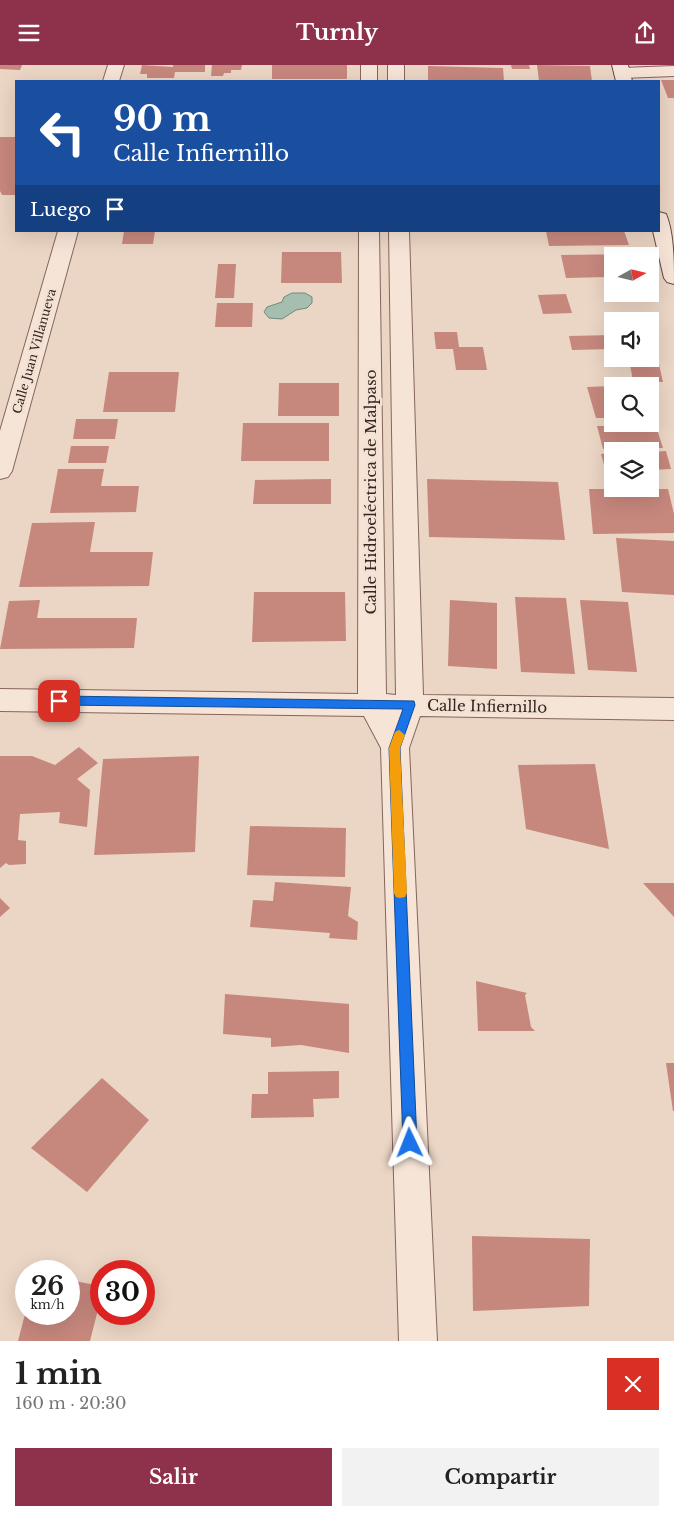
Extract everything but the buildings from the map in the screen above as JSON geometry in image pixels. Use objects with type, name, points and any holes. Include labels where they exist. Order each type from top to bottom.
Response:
[{"type":"street","points":[[111,80],[116,65]]},
{"type":"street","points":[[369,65],[369,80]]},
{"type":"street","points":[[396,65],[396,80]]},
{"type":"street","points":[[622,73],[674,71]]},
{"type":"street","points":[[660,221],[674,278]]},
{"type":"street","name":"Calle Juan Villanueva","points":[[0,471],[3,440],[68,232]]},
{"type":"street","name":"Calle Hidroeléctrica de Malpaso","points":[[368,232],[372,704],[395,748]]},
{"type":"street","name":"Calle Hidroeléctrica de Malpaso","points":[[400,232],[410,705],[395,748],[418,1341]]},
{"type":"street","name":"Calle Infiernillo","points":[[0,700],[674,709]]},
{"type":"shaded area","points":[[292,293],[305,293],[312,297],[312,303],[307,308],[296,310],[282,319],[269,318],[264,312],[267,307],[282,302],[284,297]]},
{"type":"slow traffic","points":[[399,735],[395,748],[400,893]]},
{"type":"route","points":[[59,701],[410,705],[395,748],[410,1143]]}]
